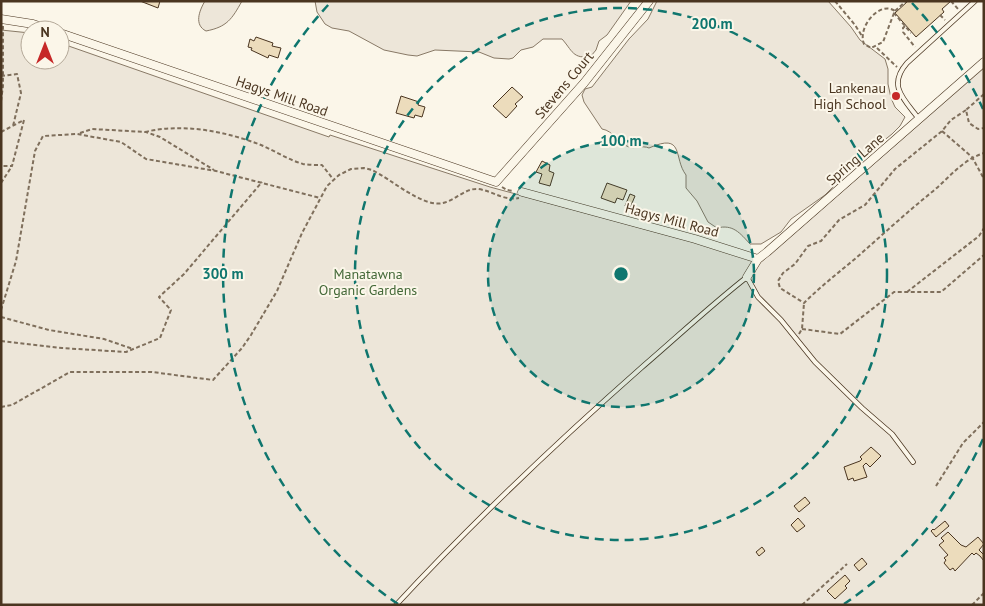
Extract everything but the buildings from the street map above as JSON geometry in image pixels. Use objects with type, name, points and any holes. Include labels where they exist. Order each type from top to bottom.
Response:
[{"type":"street","name":"Stevens Court","points":[[496,182],[584,83],[649,1]]},
{"type":"street","points":[[2,19],[20,22]]},
{"type":"street","name":"Hagys Mill Road","points":[[70,36],[496,182]]},
{"type":"street","name":"Spring Lane","points":[[747,277],[758,259],[984,62]]},
{"type":"street","name":"Hagys Mill Road","points":[[524,192],[702,241],[758,259]]},
{"type":"lane","points":[[920,119],[902,96],[897,76],[907,62],[975,1]]},
{"type":"lane","points":[[396,605],[462,535],[530,469],[694,321],[747,277],[758,297],[781,320],[827,374],[892,434],[913,462]]},
{"type":"path","points":[[835,1],[855,25],[867,46],[871,48],[883,42],[894,12],[906,1]]},
{"type":"path","points":[[951,1],[958,9]]},
{"type":"path","points":[[862,36],[866,24],[885,8],[891,8],[911,33]]},
{"type":"path","points":[[940,15],[945,20]]},
{"type":"path","points":[[1,101],[3,86],[2,19]]},
{"type":"path","points":[[905,26],[903,32],[915,47]]},
{"type":"path","points":[[876,47],[900,71]]},
{"type":"path","points":[[1,76],[18,74],[21,93],[13,126]]},
{"type":"path","points":[[804,303],[780,288],[778,280],[783,273],[795,264],[808,246],[821,241],[839,220],[865,205],[895,169],[984,94]]},
{"type":"path","points":[[966,110],[969,123],[978,129],[984,128]]},
{"type":"path","points":[[1,132],[24,120],[12,166],[1,182]]},
{"type":"path","points":[[145,132],[162,128],[178,128],[232,135],[302,164],[322,165],[333,179]]},
{"type":"path","points":[[77,134],[92,129],[145,132],[160,137],[216,172]]},
{"type":"path","points":[[942,131],[972,157],[984,179]]},
{"type":"path","points":[[1,310],[16,260],[35,151],[42,136],[77,134],[121,142],[146,159],[262,182],[320,198]]},
{"type":"path","points":[[796,338],[802,329],[804,303],[823,284],[856,258],[895,222],[972,157],[984,153]]},
{"type":"path","points":[[1,166],[12,166]]},
{"type":"path","points":[[1,407],[12,405],[70,372],[152,372],[213,380],[242,348],[251,335],[281,282],[320,198],[333,179],[351,169],[364,168],[380,174],[429,204],[449,201],[472,189],[513,199],[520,198],[524,192],[507,190],[496,182]]},
{"type":"path","points":[[1,341],[62,348],[126,352],[160,338],[170,310],[159,297],[184,274],[262,182]]},
{"type":"path","points":[[906,292],[979,236],[984,228]]},
{"type":"path","points":[[802,329],[840,334],[894,292],[941,292],[984,255]]},
{"type":"path","points":[[1,317],[48,330],[104,339],[133,349]]},
{"type":"path","points":[[936,486],[963,444],[984,422]]},
{"type":"path","points":[[802,605],[847,564]]},
{"type":"path","points":[[972,605],[984,593]]},
{"type":"green space","points":[[205,1],[242,1],[228,21],[219,27],[206,31],[199,22],[201,9]]},
{"type":"green space","points":[[315,1],[631,1],[607,35],[599,41],[596,50],[591,56],[580,57],[562,39],[543,39],[533,47],[521,50],[513,58],[509,59],[494,58],[479,52],[435,50],[417,56],[384,50],[349,31],[332,28],[325,24],[317,12]]},
{"type":"green space","points":[[657,1],[828,1],[860,40],[885,59],[891,98],[895,107],[905,117],[892,134],[862,158],[825,195],[791,219],[781,232],[761,244],[750,244],[736,230],[728,227],[717,228],[708,222],[697,201],[686,188],[686,175],[673,145],[668,143],[660,144],[649,148],[625,145],[610,132],[602,129],[584,102],[582,95],[585,89],[592,87],[629,39],[648,19]]},
{"type":"green space","name":"Manatawna Organic Gardens","points":[[1,30],[20,32],[20,70],[70,70],[70,46],[329,137],[330,135],[490,187],[741,255],[760,263],[984,68],[984,605],[1,605]]},
{"type":"place","name":"Lankenau High School","points":[[896,96]]}]
